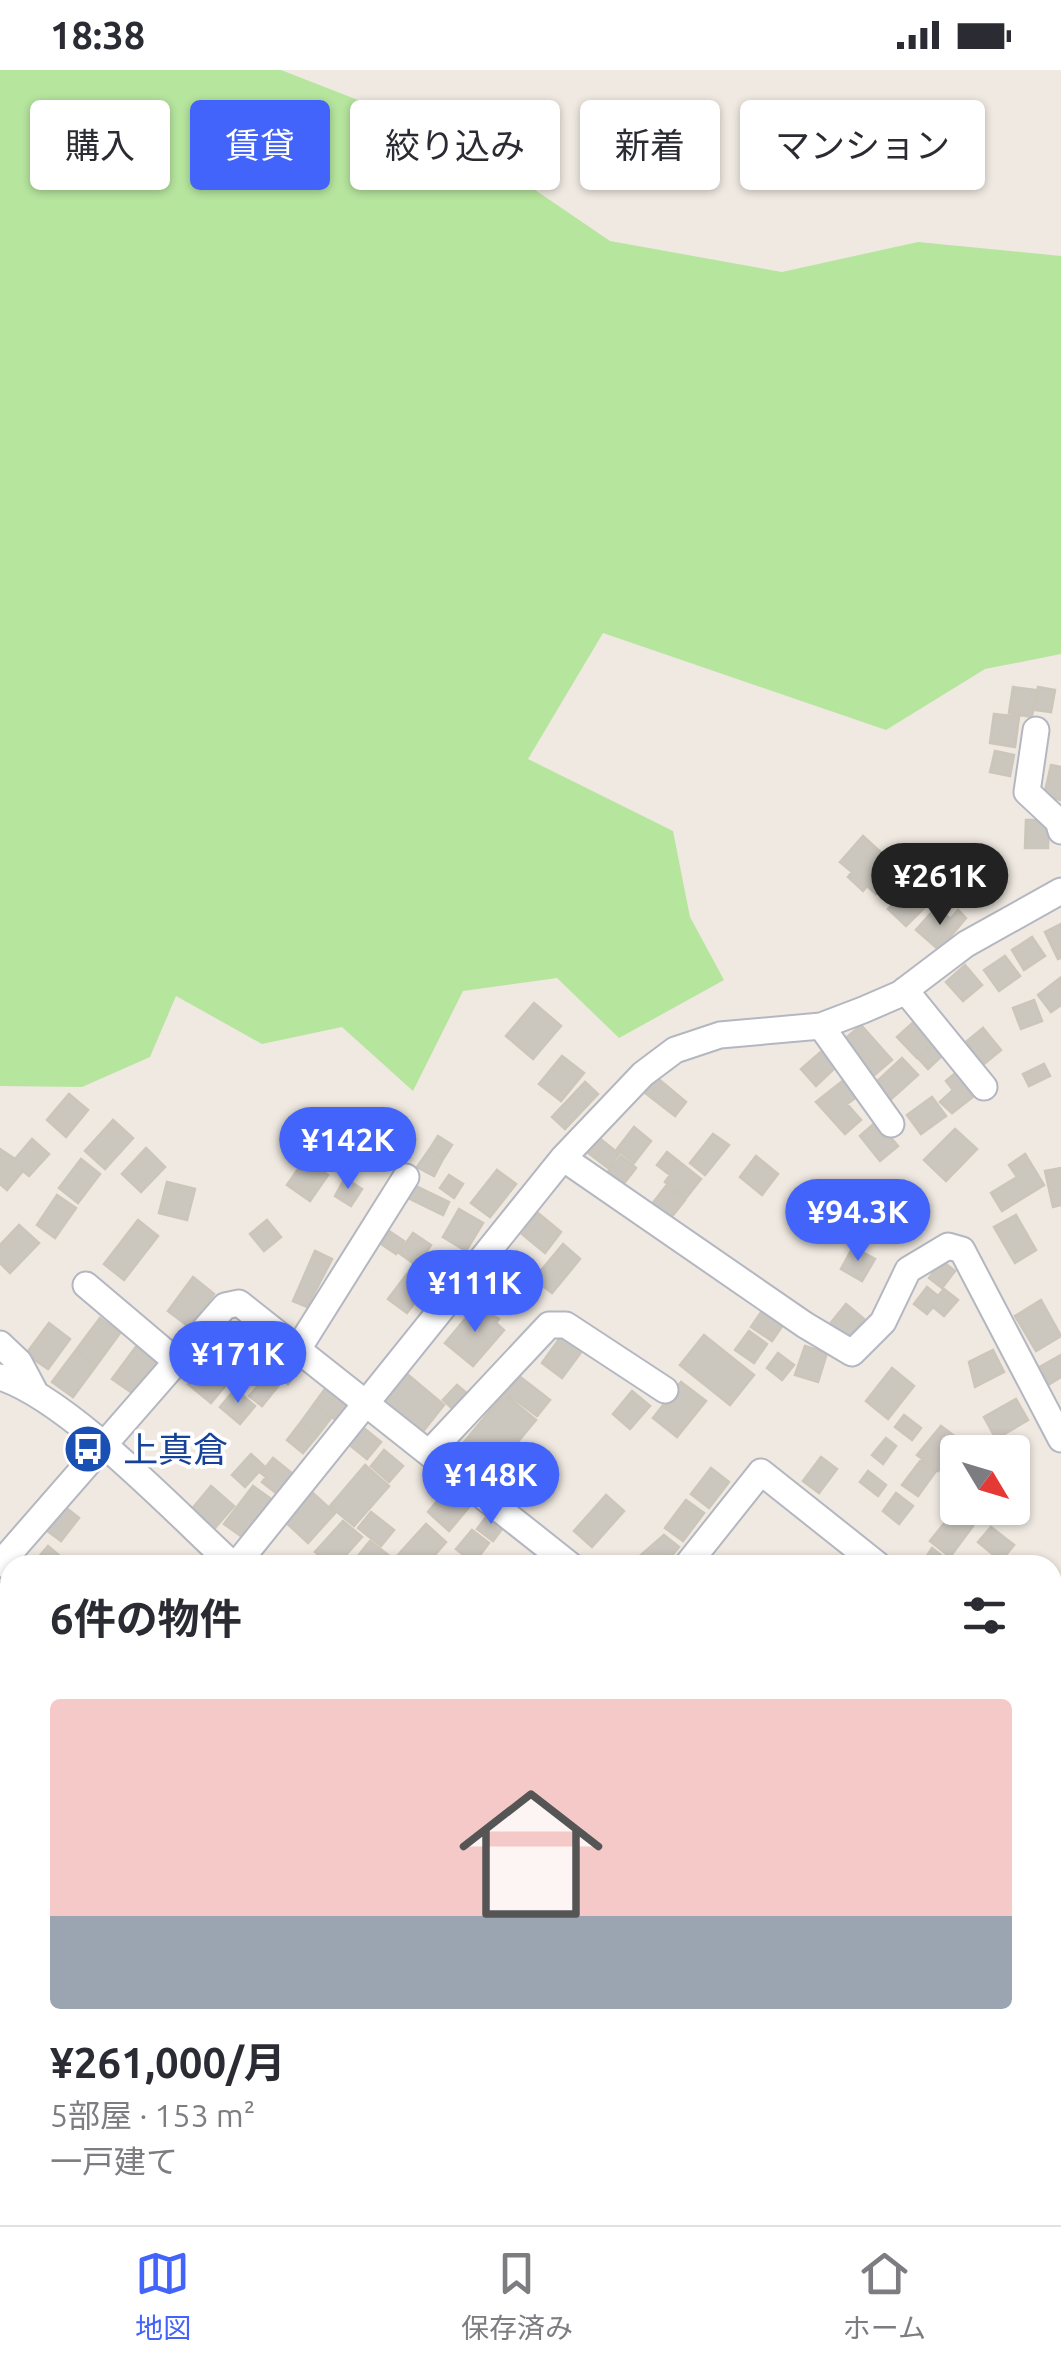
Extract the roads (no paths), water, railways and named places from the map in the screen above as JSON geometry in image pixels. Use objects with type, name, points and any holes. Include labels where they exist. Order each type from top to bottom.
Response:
[{"type":"street","points":[[1036,730],[1027,792],[1058,821],[1061,831]]},
{"type":"street","points":[[243,1555],[563,1158],[644,1074],[675,1050],[720,1035],[821,1026],[905,990],[966,944],[1061,891]]},
{"type":"street","points":[[905,990],[984,1087]]},
{"type":"street","points":[[821,1026],[891,1124]]},
{"type":"street","points":[[563,1158],[805,1325],[852,1353],[883,1322],[908,1270],[948,1246],[962,1250],[1051,1395],[1061,1438]]},
{"type":"street","points":[[298,1349],[406,1177]]},
{"type":"street","points":[[86,1284],[177,1362]]},
{"type":"street","points":[[8,1555],[225,1306],[239,1303],[558,1555]]},
{"type":"street","points":[[430,1452],[549,1325],[566,1325],[665,1390]]},
{"type":"street","points":[[0,1344],[18,1362],[36,1394]]},
{"type":"street","points":[[0,1378],[36,1394],[224,1555]]},
{"type":"street","points":[[695,1555],[761,1472],[865,1555]]},
{"type":"place","name":"上真倉","points":[[88,1449]]}]
